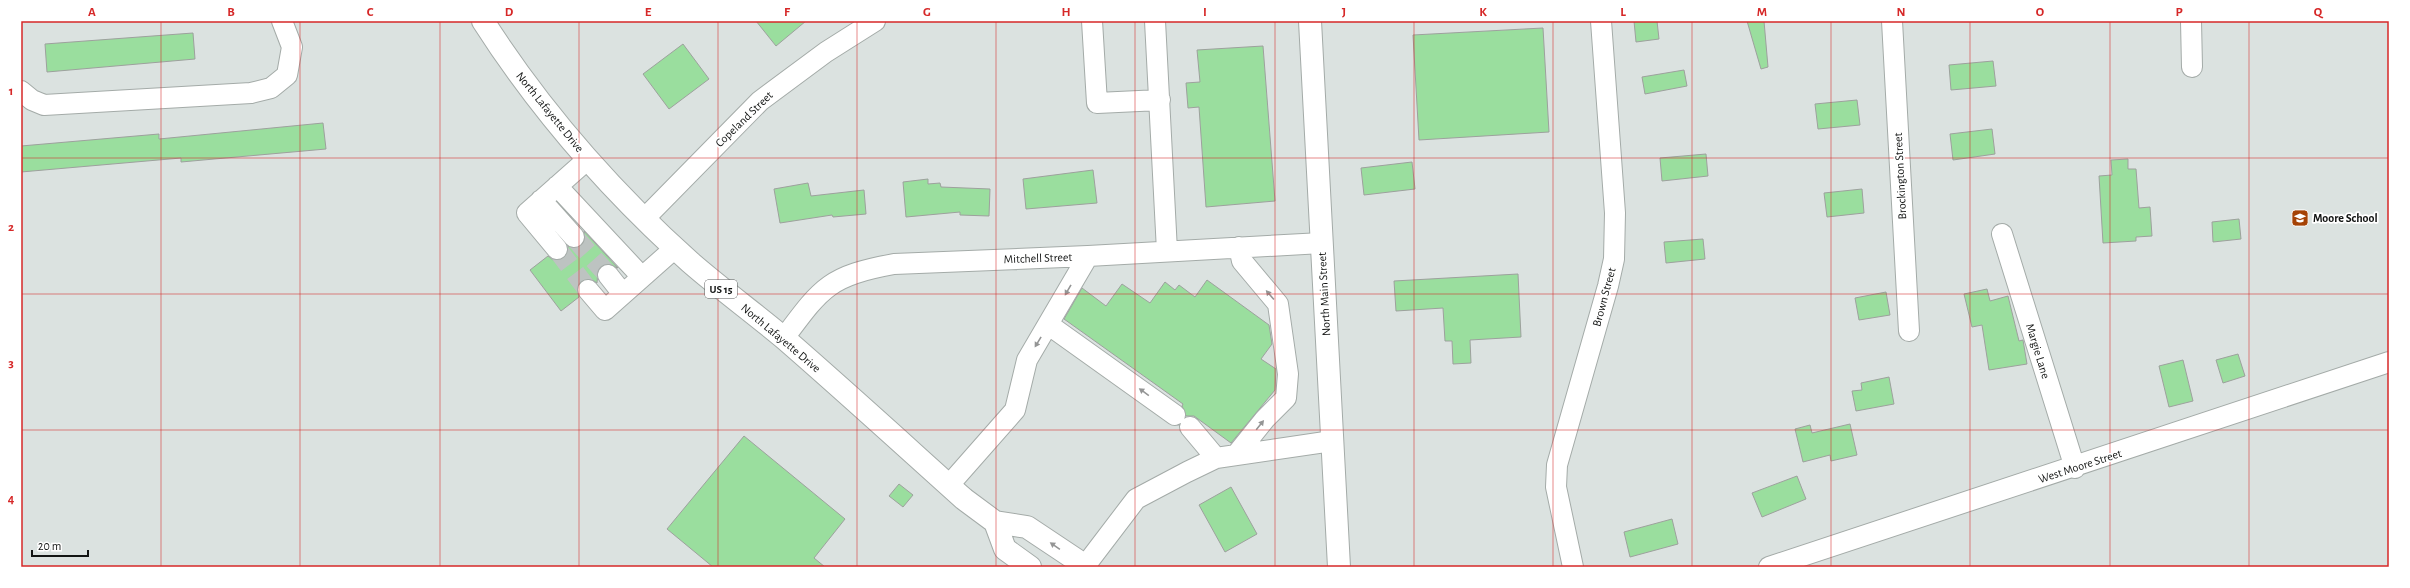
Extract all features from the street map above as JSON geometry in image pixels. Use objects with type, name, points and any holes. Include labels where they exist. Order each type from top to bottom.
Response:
[{"type":"main road","name":"North Lafayette Drive","points":[[483,21],[509,60],[588,158],[644,219],[730,297],[784,338],[949,485],[995,522]]},
{"type":"main road","name":"North Main Street","points":[[1310,21],[1339,567]]},
{"type":"main road","points":[[1030,567],[1005,549],[995,522],[1027,527],[1086,566]]},
{"type":"street","points":[[21,91],[32,100],[44,105],[251,93],[271,88],[287,75],[292,47],[282,21]]},
{"type":"street","name":"Copeland Street","points":[[644,219],[760,101],[826,52],[875,21]]},
{"type":"street","points":[[1092,21],[1097,103],[1160,100]]},
{"type":"street","points":[[1155,21],[1167,251]]},
{"type":"street","name":"Brown Street","points":[[1574,567],[1556,487],[1557,465],[1608,286],[1615,247],[1615,213],[1601,21]]},
{"type":"street","name":"Brockington Street","points":[[1892,21],[1908,331]]},
{"type":"street","points":[[2190,21],[2192,67]]},
{"type":"street","points":[[556,249],[527,213],[588,158]]},
{"type":"street","points":[[558,186],[642,277]]},
{"type":"street","points":[[541,200],[574,237]]},
{"type":"street","name":"Margie Lane","points":[[2002,234],[2075,468]]},
{"type":"street","name":"Mitchell Street","points":[[784,338],[812,300],[826,286],[838,279],[869,268],[894,264],[1088,256],[1322,242]]},
{"type":"street","points":[[1236,455],[1265,419],[1286,398],[1288,374],[1278,304],[1242,261],[1239,247]]},
{"type":"street","points":[[588,290],[605,310],[675,248]]},
{"type":"street","points":[[949,485],[1015,410],[1027,360],[1088,256]]},
{"type":"street","points":[[608,275],[623,294]]},
{"type":"street","points":[[1048,325],[1182,421],[1216,458]]},
{"type":"street","name":"West Moore Street","points":[[1769,567],[2075,468],[2389,362]]},
{"type":"street","points":[[1086,566],[1136,498],[1216,458],[1332,441]]},
{"type":"building","points":[[756,21],[806,21],[776,46]]},
{"type":"building","points":[[1634,21],[1657,21],[1659,39],[1636,42]]},
{"type":"building","points":[[1747,21],[1764,21],[1768,67],[1761,69]]},
{"type":"building","points":[[1543,28],[1549,132],[1419,140],[1413,35]]},
{"type":"building","points":[[193,33],[195,59],[47,72],[45,44]]},
{"type":"building","points":[[683,44],[709,79],[669,109],[643,74]]},
{"type":"building","points":[[1263,46],[1275,201],[1206,207],[1199,107],[1188,108],[1186,83],[1200,82],[1197,50]]},
{"type":"building","points":[[1993,61],[1996,86],[1951,90],[1949,65]]},
{"type":"building","points":[[1684,70],[1687,86],[1645,94],[1642,77]]},
{"type":"building","points":[[1857,100],[1860,125],[1818,129],[1815,104]]},
{"type":"building","points":[[323,123],[326,149],[181,162],[181,158],[21,172],[21,146],[159,134],[159,139]]},
{"type":"building","points":[[1992,129],[1995,154],[1953,160],[1950,134]]},
{"type":"building","points":[[1706,154],[1708,176],[1662,181],[1660,158]]},
{"type":"building","points":[[2128,159],[2128,169],[2136,169],[2139,208],[2150,207],[2152,236],[2136,237],[2136,241],[2103,243],[2099,176],[2112,175],[2111,160]]},
{"type":"building","points":[[1412,162],[1415,189],[1364,195],[1361,168]]},
{"type":"building","points":[[1093,170],[1097,203],[1026,209],[1023,179]]},
{"type":"building","points":[[928,179],[928,184],[940,183],[941,187],[990,189],[989,216],[960,215],[960,212],[906,217],[903,182]]},
{"type":"building","points":[[808,183],[811,196],[864,190],[866,214],[833,217],[832,215],[780,223],[774,189]]},
{"type":"building","points":[[1862,189],[1864,213],[1827,217],[1824,193]]},
{"type":"building","points":[[2239,219],[2241,239],[2213,242],[2212,222]]},
{"type":"building","points":[[584,231],[618,268],[606,264],[598,270],[597,283],[591,279],[581,281],[577,287],[579,297],[561,311],[530,270],[548,256],[553,260],[564,258],[568,253],[568,246],[576,248],[581,246],[585,240]]},
{"type":"building","points":[[1703,239],[1705,259],[1666,263],[1664,242]]},
{"type":"building","points":[[1518,274],[1521,337],[1470,340],[1471,363],[1453,364],[1452,341],[1445,341],[1443,308],[1396,311],[1394,281]]},
{"type":"building","points":[[1207,280],[1269,325],[1272,344],[1261,359],[1276,369],[1275,390],[1231,443],[1194,416],[1186,416],[1182,406],[1183,404],[1064,319],[1082,288],[1106,306],[1122,284],[1150,303],[1165,282],[1175,290],[1179,285],[1195,297]]},
{"type":"building","points":[[1987,289],[1990,301],[2008,296],[2019,341],[2023,340],[2027,364],[1989,370],[1982,325],[1972,327],[1964,294]]},
{"type":"building","points":[[1886,292],[1890,315],[1859,320],[1855,298]]},
{"type":"building","points":[[2238,354],[2245,376],[2223,383],[2216,360]]},
{"type":"building","points":[[2183,360],[2193,401],[2169,407],[2159,366]]},
{"type":"building","points":[[1889,377],[1894,404],[1856,411],[1852,391],[1862,390],[1861,383]]},
{"type":"building","points":[[1850,424],[1857,455],[1831,461],[1830,455],[1803,462],[1795,429],[1810,425],[1812,433]]},
{"type":"building","points":[[744,436],[845,519],[814,558],[825,567],[713,567],[667,529]]},
{"type":"building","points":[[1797,476],[1806,499],[1762,517],[1752,493]]},
{"type":"building","points":[[899,484],[913,495],[903,507],[889,496]]},
{"type":"building","points":[[1231,487],[1257,534],[1225,552],[1199,505]]},
{"type":"building","points":[[1672,519],[1678,544],[1630,557],[1624,532]]},
{"type":"tunnel","points":[[574,237],[608,275]]},
{"type":"tunnel","points":[[557,249],[588,290]]},
{"type":"place","name":"Moore School","points":[[2300,218]]}]
